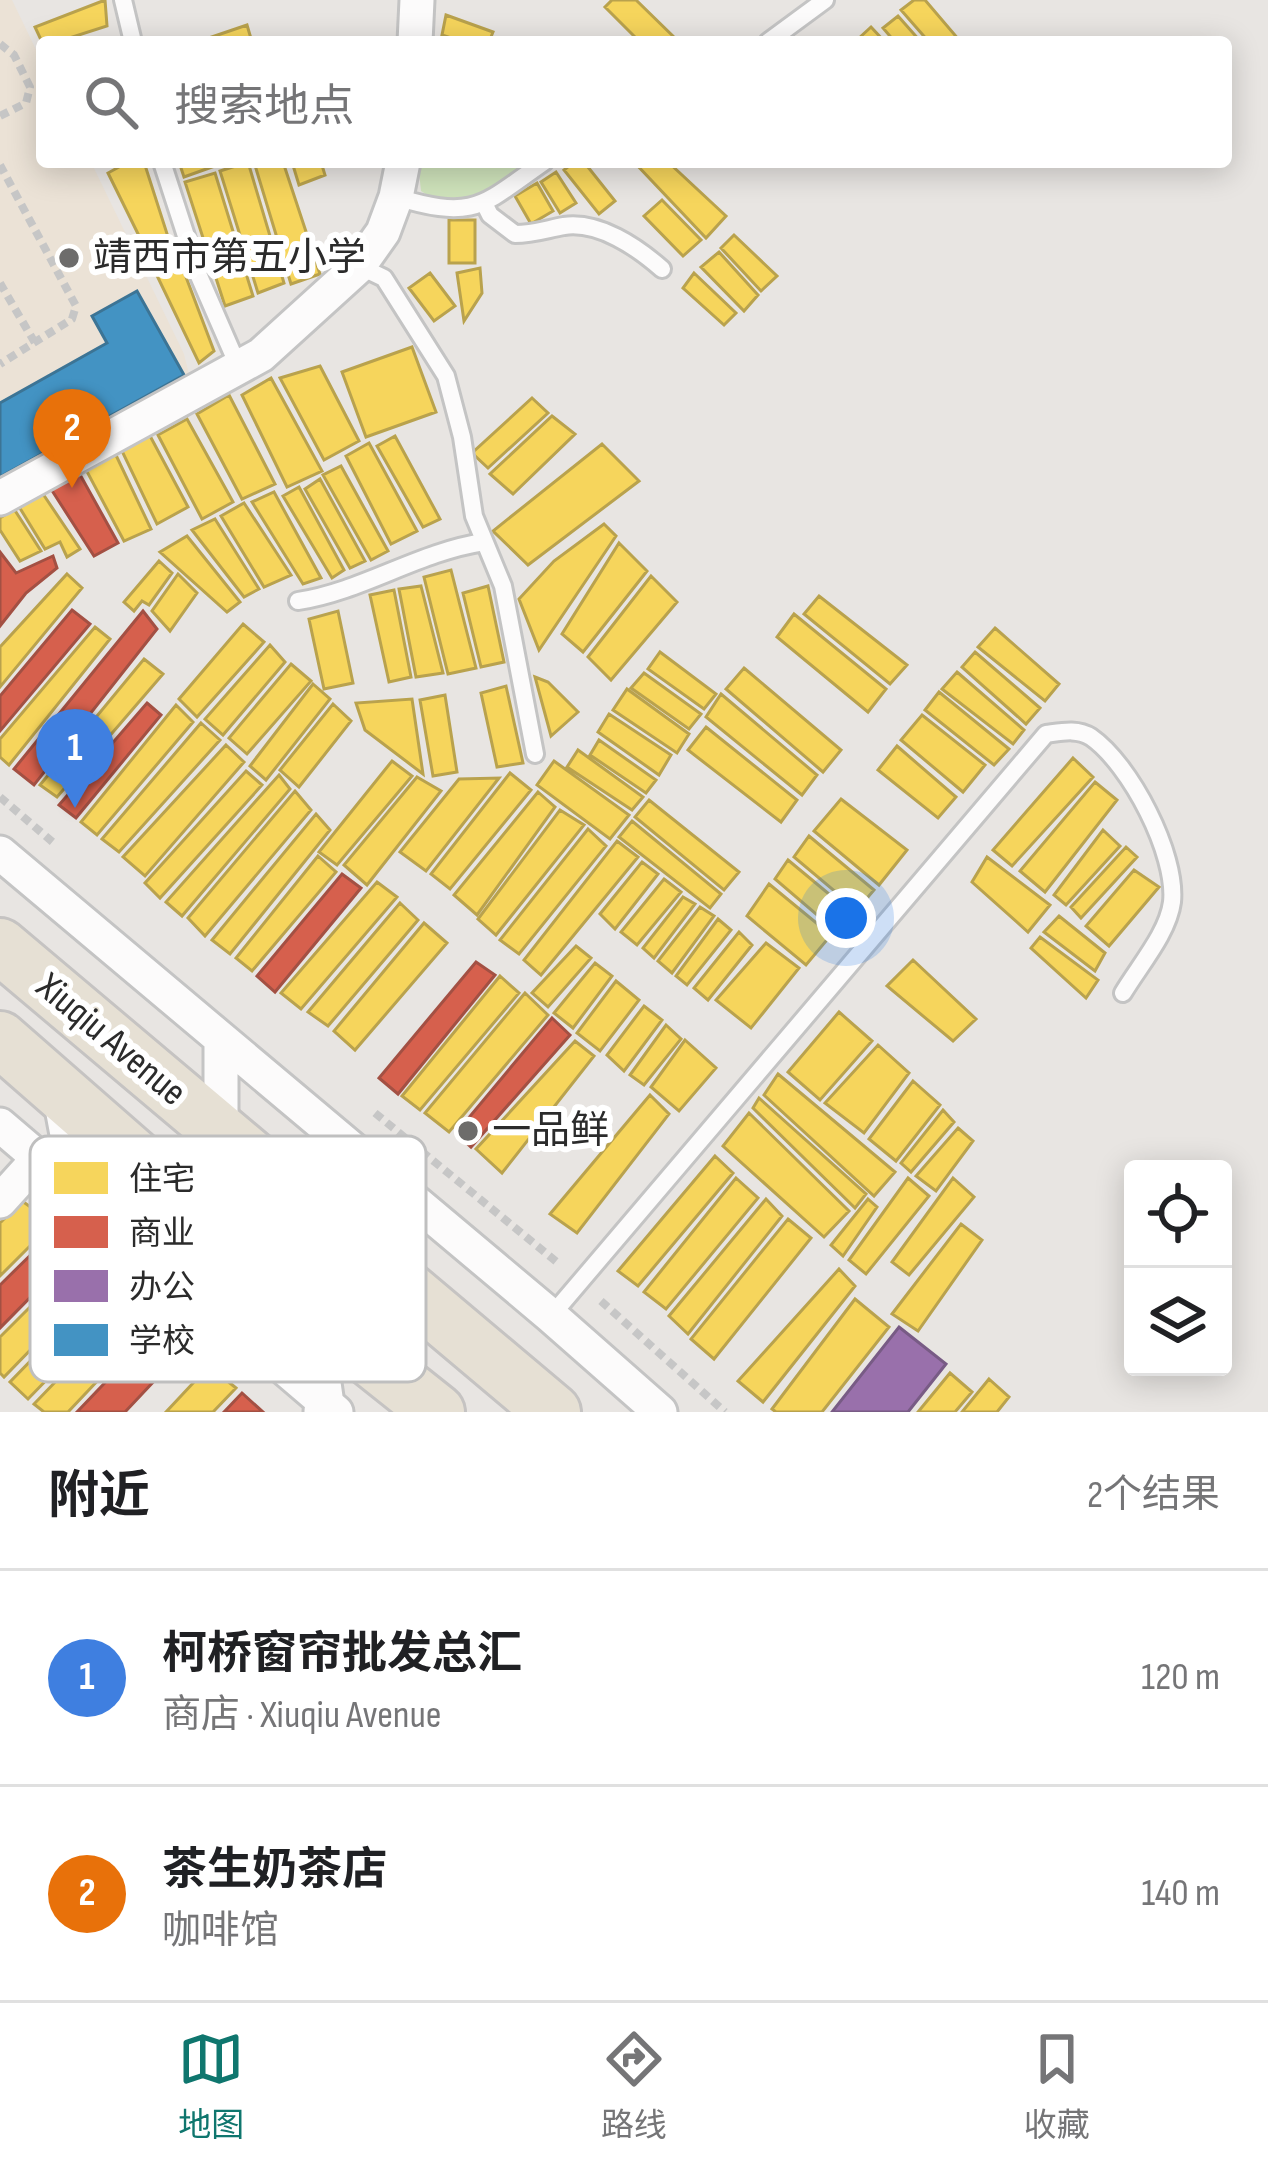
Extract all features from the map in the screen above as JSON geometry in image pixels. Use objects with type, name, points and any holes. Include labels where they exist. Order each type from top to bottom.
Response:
[{"type":"main road","name":"Xiuqiu Avenue","points":[[0,946],[225,1136]]},
{"type":"main road","name":"Xiuqiu Avenue","points":[[0,1039],[112,1136]]},
{"type":"main road","name":"Xiuqiu Avenue","points":[[426,1305],[553,1412]]},
{"type":"main road","name":"Xiuqiu Avenue","points":[[400,1382],[437,1412]]},
{"type":"street","points":[[415,36],[418,0]]},
{"type":"street","points":[[0,498],[261,355],[359,266],[382,232],[397,197],[402,168]]},
{"type":"street","points":[[0,854],[334,1136]]},
{"type":"street","points":[[221,1042],[221,1133]]},
{"type":"street","points":[[59,1090],[68,1136]]},
{"type":"street","points":[[0,1126],[30,1152]]},
{"type":"street","points":[[0,1201],[30,1168]]},
{"type":"street","points":[[426,1212],[660,1412]]},
{"type":"street","points":[[296,1382],[328,1410]]},
{"type":"lane","points":[[123,0],[132,36]]},
{"type":"lane","points":[[776,36],[826,0]]},
{"type":"lane","points":[[163,168],[204,288],[239,368]]},
{"type":"lane","points":[[397,197],[443,207],[485,206],[536,168]]},
{"type":"lane","points":[[485,206],[515,234],[562,226],[600,231],[662,269]]},
{"type":"lane","points":[[359,266],[384,278],[446,376],[484,542],[503,586],[535,754]]},
{"type":"lane","points":[[298,601],[331,596],[428,556],[484,542]]},
{"type":"lane","points":[[551,1316],[1046,734],[1070,730],[1090,736],[1137,793],[1159,835],[1172,902],[1164,926],[1123,992]]},
{"type":"path","points":[[0,44],[14,56],[30,87],[26,103],[0,116]]},
{"type":"path","points":[[0,364],[72,319],[76,306],[1,170]]},
{"type":"path","points":[[0,283],[35,344]]},
{"type":"shaded area","name":"靖西市第五小学","points":[[0,0],[12,0],[36,50],[36,168],[94,168],[184,354],[190,378],[0,486]]},
{"type":"green space","points":[[419,168],[519,168],[475,201],[430,197],[421,191]]},
{"type":"building: 住宅","points":[[105,0],[107,26],[76,36],[39,36],[35,27]]},
{"type":"building: 住宅","points":[[612,0],[636,0],[673,36],[634,36],[605,7]]},
{"type":"building: 住宅","points":[[914,0],[925,0],[956,36],[924,36],[901,10]]},
{"type":"building: 住宅","points":[[446,15],[493,32],[491,36],[442,35]]},
{"type":"building: 住宅","points":[[898,16],[916,36],[890,36],[883,28]]},
{"type":"building: 住宅","points":[[247,25],[250,36],[215,36]]},
{"type":"building: 住宅","points":[[117,168],[146,168],[170,243],[147,252],[108,173]]},
{"type":"building: 住宅","points":[[181,168],[209,168],[184,177]]},
{"type":"building: 住宅","points":[[250,168],[284,283],[258,293],[220,171]]},
{"type":"building: 住宅","points":[[256,168],[285,168],[320,274],[291,284]]},
{"type":"building: 住宅","points":[[294,168],[323,168],[325,175],[299,185]]},
{"type":"building: 住宅","points":[[589,168],[615,201],[599,214],[564,170]]},
{"type":"building: 住宅","points":[[640,168],[674,168],[726,216],[706,238]]},
{"type":"building: 住宅","points":[[556,172],[576,203],[560,213],[541,182]]},
{"type":"building: 住宅","points":[[215,173],[253,296],[225,306],[185,182]]},
{"type":"building: 住宅","points":[[537,183],[553,211],[531,224],[515,196]]},
{"type":"building: 住宅","points":[[662,200],[701,240],[683,256],[644,216]]},
{"type":"building: 住宅","points":[[449,220],[475,220],[475,263],[449,263]]},
{"type":"building: 住宅","points":[[734,235],[777,276],[761,291],[721,248]]},
{"type":"building: 住宅","points":[[175,248],[214,351],[199,363],[149,259]]},
{"type":"building: 住宅","points":[[719,252],[758,295],[744,311],[701,267]]},
{"type":"building: 住宅","points":[[480,268],[482,293],[464,321],[457,273]]},
{"type":"building: 住宅","points":[[430,273],[455,306],[434,321],[409,288]]},
{"type":"building: 住宅","points":[[694,273],[736,313],[724,325],[683,288]]},
{"type":"building: 住宅","points":[[412,347],[436,412],[366,437],[342,372]]},
{"type":"building: 住宅","points":[[320,366],[359,441],[324,460],[280,378]]},
{"type":"building: 住宅","points":[[271,378],[322,471],[287,487],[242,395]]},
{"type":"building: 住宅","points":[[229,395],[275,484],[242,499],[197,414]]},
{"type":"building: 住宅","points":[[532,398],[548,413],[488,468],[472,453]]},
{"type":"building: 住宅","points":[[552,416],[575,434],[513,494],[490,474]]},
{"type":"building: 住宅","points":[[187,419],[233,502],[202,519],[158,435]]},
{"type":"building: 住宅","points":[[149,434],[188,507],[157,524],[121,449]]},
{"type":"building: 住宅","points":[[395,436],[440,519],[423,527],[377,446]]},
{"type":"building: 住宅","points":[[369,443],[417,531],[391,544],[346,456]]},
{"type":"building: 住宅","points":[[602,444],[639,481],[528,565],[493,531]]},
{"type":"building: 住宅","points":[[114,451],[151,529],[124,541],[84,466]]},
{"type":"building: 住宅","points":[[341,466],[388,551],[371,560],[323,475]]},
{"type":"building: 住宅","points":[[320,479],[365,561],[350,568],[305,489]]},
{"type":"building: 住宅","points":[[299,487],[344,570],[332,578],[283,496]]},
{"type":"building: 住宅","points":[[41,491],[80,549],[67,557],[60,542],[45,549],[18,505]]},
{"type":"building: 住宅","points":[[274,492],[321,578],[303,584],[252,502]]},
{"type":"building: 住宅","points":[[244,503],[291,575],[264,587],[221,516]]},
{"type":"building: 住宅","points":[[14,509],[41,551],[20,561],[0,530],[0,518]]},
{"type":"building: 住宅","points":[[215,519],[259,589],[244,597],[192,530]]},
{"type":"building: 住宅","points":[[604,524],[616,536],[539,650],[519,599],[554,561]]},
{"type":"building: 住宅","points":[[187,536],[240,602],[227,612],[160,552]]},
{"type":"building: 住宅","points":[[619,543],[647,571],[583,652],[562,634]]},
{"type":"building: 住宅","points":[[159,561],[172,573],[149,605],[142,601],[134,611],[124,602]]},
{"type":"building: 住宅","points":[[451,570],[476,668],[448,674],[424,577]]},
{"type":"building: 住宅","points":[[67,574],[82,588],[0,687],[0,647]]},
{"type":"building: 住宅","points":[[178,574],[197,593],[170,631],[152,611]]},
{"type":"building: 住宅","points":[[651,576],[677,602],[611,680],[588,657]]},
{"type":"building: 住宅","points":[[421,586],[443,673],[416,677],[399,589]]},
{"type":"building: 住宅","points":[[488,586],[504,662],[481,667],[463,593]]},
{"type":"building: 住宅","points":[[394,590],[411,677],[389,682],[370,595]]},
{"type":"building: 住宅","points":[[819,596],[907,665],[890,684],[804,614]]},
{"type":"building: 住宅","points":[[338,611],[353,683],[324,689],[309,619]]},
{"type":"building: 住宅","points":[[794,614],[886,689],[868,712],[777,637]]},
{"type":"building: 住宅","points":[[243,624],[264,642],[197,717],[179,699]]},
{"type":"building: 住宅","points":[[95,627],[110,639],[9,765],[0,757],[0,739]]},
{"type":"building: 住宅","points":[[995,628],[1059,684],[1045,701],[978,647]]},
{"type":"building: 住宅","points":[[270,645],[285,662],[223,735],[205,719]]},
{"type":"building: 住宅","points":[[660,652],[716,694],[704,709],[648,669]]},
{"type":"building: 住宅","points":[[975,652],[1040,708],[1026,724],[962,667]]},
{"type":"building: 住宅","points":[[144,659],[163,674],[57,797],[40,785]]},
{"type":"building: 住宅","points":[[291,664],[311,681],[247,754],[229,738]]},
{"type":"building: 住宅","points":[[744,668],[841,750],[823,772],[726,689]]},
{"type":"building: 住宅","points":[[957,672],[1024,730],[1013,744],[942,689]]},
{"type":"building: 住宅","points":[[644,673],[701,714],[689,729],[631,688]]},
{"type":"building: 住宅","points":[[535,677],[548,682],[578,712],[551,736]]},
{"type":"building: 住宅","points":[[313,684],[330,699],[266,780],[250,766]]},
{"type":"building: 住宅","points":[[506,686],[523,763],[497,767],[481,693]]},
{"type":"building: 住宅","points":[[627,689],[689,734],[677,753],[613,710]]},
{"type":"building: 住宅","points":[[939,692],[1009,749],[994,765],[925,710]]},
{"type":"building: 住宅","points":[[721,694],[817,775],[802,795],[706,717]]},
{"type":"building: 住宅","points":[[445,695],[457,772],[433,776],[420,700]]},
{"type":"building: 住宅","points":[[412,699],[423,774],[365,730],[356,703]]},
{"type":"building: 住宅","points":[[333,704],[351,721],[299,787],[280,770]]},
{"type":"building: 住宅","points":[[176,705],[193,722],[97,835],[81,822]]},
{"type":"building: 住宅","points":[[609,714],[671,755],[659,775],[598,732]]},
{"type":"building: 住宅","points":[[922,715],[985,765],[963,792],[901,740]]},
{"type":"building: 住宅","points":[[201,723],[220,740],[119,852],[102,839]]},
{"type":"building: 住宅","points":[[706,727],[797,800],[781,822],[688,750]]},
{"type":"building: 住宅","points":[[599,740],[656,780],[646,793],[590,755]]},
{"type":"building: 住宅","points":[[226,745],[244,762],[145,876],[123,857]]},
{"type":"building: 住宅","points":[[897,746],[956,797],[938,818],[878,770]]},
{"type":"building: 住宅","points":[[578,750],[643,797],[632,810],[567,767]]},
{"type":"building: 住宅","points":[[1073,758],[1093,777],[1012,866],[993,850]]},
{"type":"building: 住宅","points":[[392,761],[412,776],[337,865],[319,852]]},
{"type":"building: 住宅","points":[[554,761],[629,815],[610,839],[537,785]]},
{"type":"building: 住宅","points":[[246,771],[262,785],[160,898],[145,883]]},
{"type":"building: 住宅","points":[[510,773],[531,790],[450,889],[431,874]]},
{"type":"building: 住宅","points":[[279,775],[290,789],[182,916],[166,902]]},
{"type":"building: 住宅","points":[[417,777],[441,791],[367,885],[344,865]]},
{"type":"building: 住宅","points":[[499,778],[426,871],[400,852],[459,779]]},
{"type":"building: 住宅","points":[[1095,782],[1117,800],[1045,892],[1020,871]]},
{"type":"building: 住宅","points":[[295,791],[311,810],[205,936],[188,918]]},
{"type":"building: 住宅","points":[[538,792],[555,807],[477,915],[454,895]]},
{"type":"building: 住宅","points":[[841,799],[907,850],[879,885],[814,831]]},
{"type":"building: 住宅","points":[[649,800],[739,872],[724,890],[635,817]]},
{"type":"building: 住宅","points":[[560,810],[584,825],[496,935],[478,919]]},
{"type":"building: 住宅","points":[[316,814],[330,830],[230,954],[212,940]]},
{"type":"building: 住宅","points":[[632,821],[721,894],[710,908],[619,837]]},
{"type":"building: 住宅","points":[[588,829],[606,846],[519,954],[500,940]]},
{"type":"building: 住宅","points":[[1103,830],[1120,846],[1066,905],[1054,895]]},
{"type":"building: 住宅","points":[[809,836],[874,890],[857,910],[794,857]]},
{"type":"building: 住宅","points":[[617,841],[638,857],[541,975],[524,960]]},
{"type":"building: 住宅","points":[[1126,847],[1137,857],[1081,918],[1071,907]]},
{"type":"building: 住宅","points":[[318,856],[336,872],[252,971],[236,958]]},
{"type":"building: 住宅","points":[[987,857],[1050,905],[1028,932],[972,882]]},
{"type":"building: 住宅","points":[[788,860],[853,914],[837,932],[775,879]]},
{"type":"building: 住宅","points":[[642,862],[658,874],[615,929],[600,914]]},
{"type":"building: 住宅","points":[[1134,870],[1159,887],[1109,946],[1086,926]]},
{"type":"building: 住宅","points":[[664,879],[681,892],[637,945],[621,932]]},
{"type":"building: 住宅","points":[[377,882],[397,897],[301,1009],[281,993]]},
{"type":"building: 住宅","points":[[769,884],[831,935],[806,965],[747,916]]},
{"type":"building: 住宅","points":[[683,897],[695,904],[654,958],[643,948]]},
{"type":"building: 住宅","points":[[400,903],[418,920],[328,1026],[308,1012]]},
{"type":"building: 住宅","points":[[700,907],[714,916],[672,973],[658,961]]},
{"type":"building: 住宅","points":[[1059,916],[1105,953],[1095,971],[1044,932]]},
{"type":"building: 住宅","points":[[718,919],[731,930],[687,985],[676,976]]},
{"type":"building: 住宅","points":[[424,923],[447,943],[355,1050],[334,1031]]},
{"type":"building: 住宅","points":[[739,932],[752,945],[708,1000],[694,988]]},
{"type":"building: 住宅","points":[[1040,937],[1098,980],[1086,998],[1031,948]]},
{"type":"building: 住宅","points":[[766,943],[799,968],[751,1028],[716,1000]]},
{"type":"building: 住宅","points":[[576,946],[591,958],[548,1007],[532,993]]},
{"type":"building: 住宅","points":[[913,960],[976,1019],[953,1041],[887,986]]},
{"type":"building: 住宅","points":[[595,963],[612,976],[573,1028],[554,1013]]},
{"type":"building: 住宅","points":[[500,976],[519,993],[420,1110],[402,1096]]},
{"type":"building: 住宅","points":[[616,981],[639,1000],[600,1051],[577,1033]]},
{"type":"building: 住宅","points":[[525,993],[548,1015],[449,1132],[425,1113]]},
{"type":"building: 住宅","points":[[644,1006],[662,1020],[624,1071],[607,1055]]},
{"type":"building: 住宅","points":[[839,1012],[872,1041],[820,1100],[788,1072]]},
{"type":"building: 住宅","points":[[666,1025],[681,1039],[644,1085],[630,1075]]},
{"type":"building: 住宅","points":[[685,1040],[716,1068],[679,1111],[651,1087]]},
{"type":"building: 住宅","points":[[575,1041],[594,1056],[502,1173],[476,1149]]},
{"type":"building: 住宅","points":[[878,1045],[909,1073],[864,1133],[825,1103]]},
{"type":"building: 住宅","points":[[778,1074],[895,1172],[874,1196],[764,1095]]},
{"type":"building: 住宅","points":[[913,1081],[940,1105],[896,1161],[869,1139]]},
{"type":"building: 住宅","points":[[650,1095],[669,1114],[577,1233],[550,1214]]},
{"type":"building: 住宅","points":[[759,1098],[866,1194],[855,1208],[753,1108]]},
{"type":"building: 住宅","points":[[943,1110],[954,1122],[911,1172],[901,1163]]},
{"type":"building: 住宅","points":[[749,1113],[849,1211],[824,1237],[723,1146]]},
{"type":"building: 住宅","points":[[958,1128],[973,1141],[936,1191],[916,1176]]},
{"type":"building: 住宅","points":[[715,1156],[733,1173],[638,1286],[618,1271]]},
{"type":"building: 住宅","points":[[736,1178],[758,1198],[666,1309],[644,1292]]},
{"type":"building: 住宅","points":[[908,1178],[929,1196],[866,1274],[849,1260]]},
{"type":"building: 住宅","points":[[953,1178],[974,1197],[909,1275],[892,1262]]},
{"type":"building: 住宅","points":[[766,1199],[782,1216],[688,1334],[669,1316]]},
{"type":"building: 住宅","points":[[868,1199],[877,1207],[843,1256],[831,1245]]},
{"type":"building: 住宅","points":[[22,1201],[30,1207],[30,1246],[0,1276],[0,1223]]},
{"type":"building: 住宅","points":[[788,1219],[811,1238],[714,1359],[691,1339]]},
{"type":"building: 住宅","points":[[961,1224],[982,1240],[918,1331],[892,1314]]},
{"type":"building: 住宅","points":[[839,1269],[855,1286],[763,1402],[738,1381]]},
{"type":"building: 住宅","points":[[855,1299],[889,1327],[822,1412],[776,1412],[772,1409]]},
{"type":"building: 住宅","points":[[30,1307],[30,1350],[4,1377],[0,1337]]},
{"type":"building: 住宅","points":[[30,1361],[30,1382],[45,1382],[28,1399],[10,1382]]},
{"type":"building: 住宅","points":[[950,1373],[972,1392],[955,1412],[918,1412]]},
{"type":"building: 住宅","points":[[989,1379],[1009,1397],[997,1412],[962,1412]]},
{"type":"building: 住宅","points":[[55,1382],[96,1382],[68,1412],[44,1412],[34,1404]]},
{"type":"building: 住宅","points":[[194,1382],[229,1382],[236,1388],[213,1412],[166,1412]]},
{"type":"building: 商业","points":[[78,471],[118,543],[94,556],[51,489]]},
{"type":"building: 商业","points":[[0,552],[16,573],[53,556],[57,568],[26,593],[0,626]]},
{"type":"building: 商业","points":[[72,610],[90,624],[0,731],[0,696]]},
{"type":"building: 商业","points":[[143,611],[157,629],[34,785],[14,769]]},
{"type":"building: 商业","points":[[147,703],[161,715],[76,818],[59,805]]},
{"type":"building: 商业","points":[[342,874],[361,888],[275,992],[257,976]]},
{"type":"building: 商业","points":[[476,962],[495,975],[398,1094],[379,1078]]},
{"type":"building: 商业","points":[[552,1018],[570,1035],[471,1147],[456,1133]]},
{"type":"building: 商业","points":[[30,1256],[30,1298],[0,1328],[0,1285]]},
{"type":"building: 商业","points":[[106,1382],[153,1382],[125,1412],[77,1412]]},
{"type":"building: 商业","points":[[242,1393],[263,1412],[224,1412]]},
{"type":"building: 办公","points":[[899,1327],[946,1364],[908,1412],[832,1412]]},
{"type":"building: 学校","points":[[137,291],[184,375],[0,477],[0,403],[107,343],[92,316]]},
{"type":"place","name":"靖西市第五小学","points":[[69,258]]},
{"type":"place","name":"茶生奶茶店","points":[[72,488]]},
{"type":"place","name":"柯桥窗帘批发总汇","points":[[75,808]]},
{"type":"place","name":"一品鲜","points":[[468,1131]]}]
